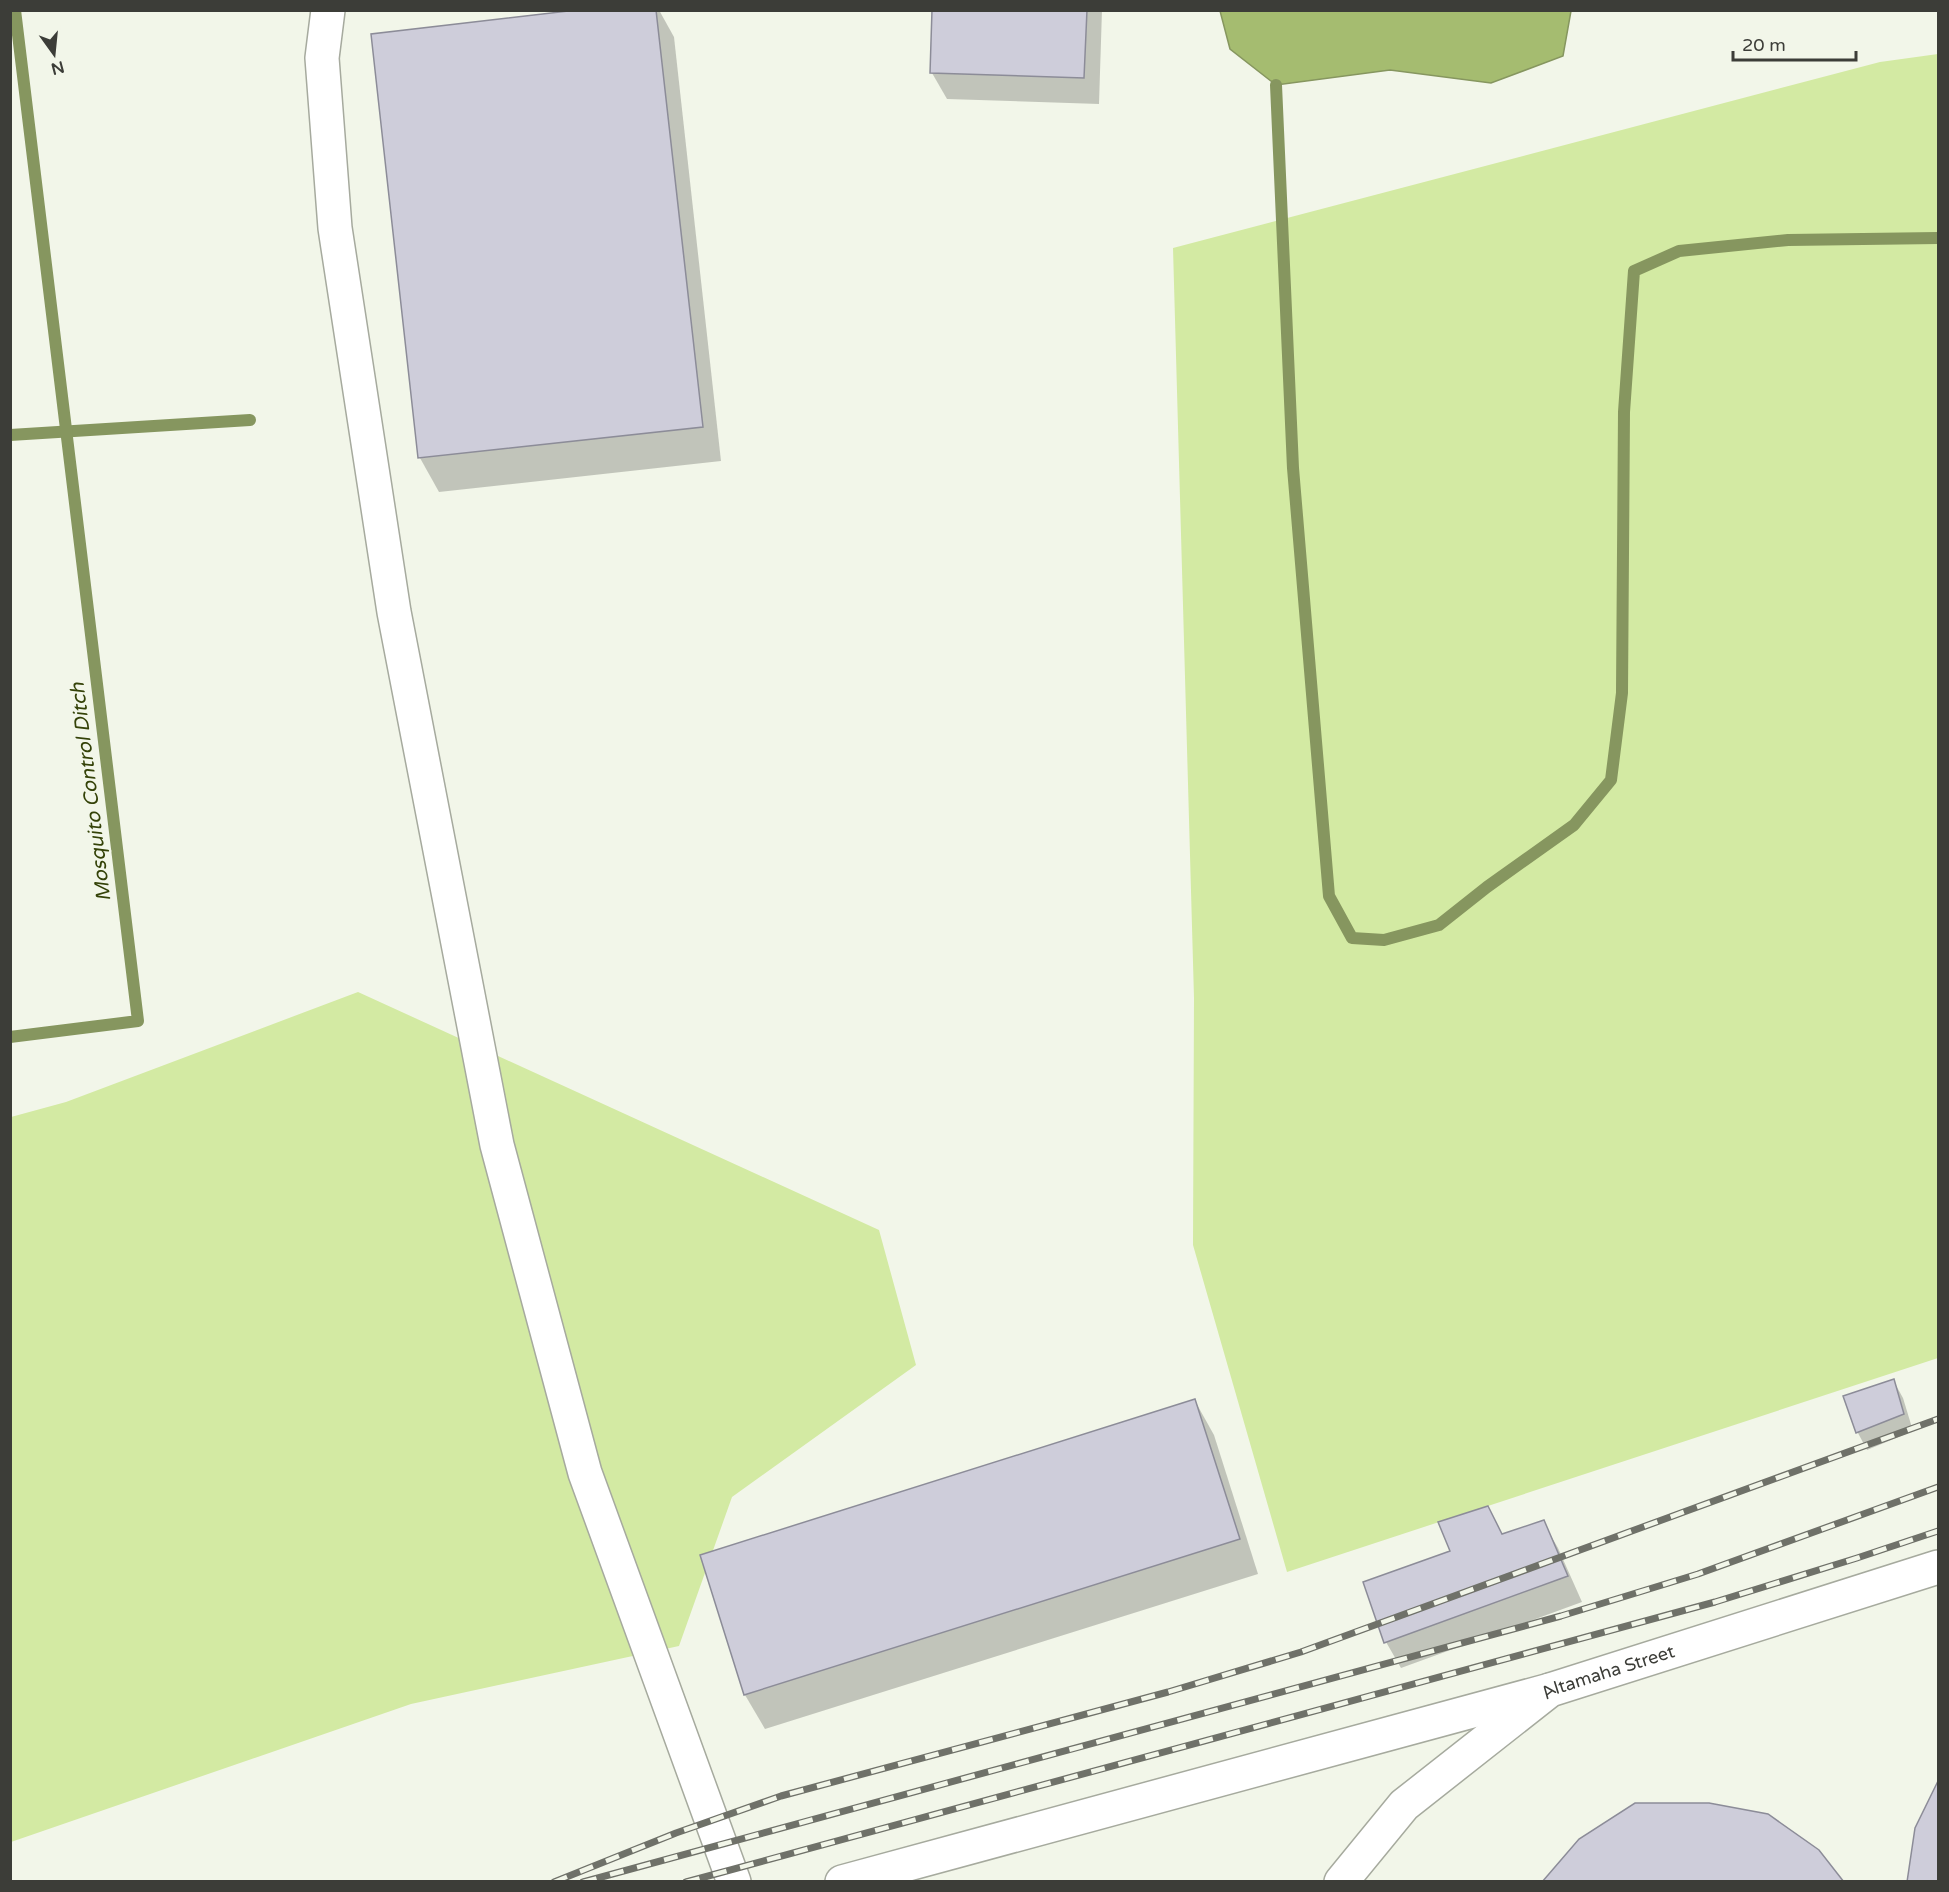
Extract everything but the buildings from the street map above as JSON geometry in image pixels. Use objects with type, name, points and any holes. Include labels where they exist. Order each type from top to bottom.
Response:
[{"type":"lane","points":[[328,10],[322,58],[335,228],[393,612],[497,1145],[585,1473],[734,1881]]},
{"type":"lane","name":"Altamaha Street","points":[[1341,1881],[1404,1804],[1551,1690],[1938,1568]]},
{"type":"lane","points":[[842,1881],[1551,1690]]},
{"type":"shaded area","points":[[1220,10],[1571,11],[1563,56],[1491,83],[1390,70],[1276,85],[1230,49]]},
{"type":"shaded area","points":[[1938,54],[1938,1358],[1287,1572],[1193,1245],[1194,998],[1173,248],[1880,62]]},
{"type":"shaded area","points":[[358,992],[879,1230],[916,1365],[732,1497],[679,1646],[411,1704],[11,1842],[11,1117],[66,1102]]},
{"type":"waterway","name":"Mosquito Control Ditch","points":[[10,1037],[138,1021],[15,10]]},
{"type":"waterway","points":[[1276,85],[1293,468],[1329,896],[1352,938],[1384,940],[1439,925],[1487,887],[1574,825],[1611,780],[1622,693],[1624,412],[1634,271],[1679,251],[1788,240],[1938,238]]},
{"type":"waterway","name":"Mosquito Control Ditch","points":[[10,435],[250,420]]},
{"type":"railway","points":[[554,1882],[676,1833],[781,1796],[1168,1692],[1301,1652],[1938,1419]]},
{"type":"railway","points":[[583,1882],[1561,1616],[1698,1574],[1938,1487]]},
{"type":"railway","points":[[686,1882],[1715,1602],[1938,1531]]}]
